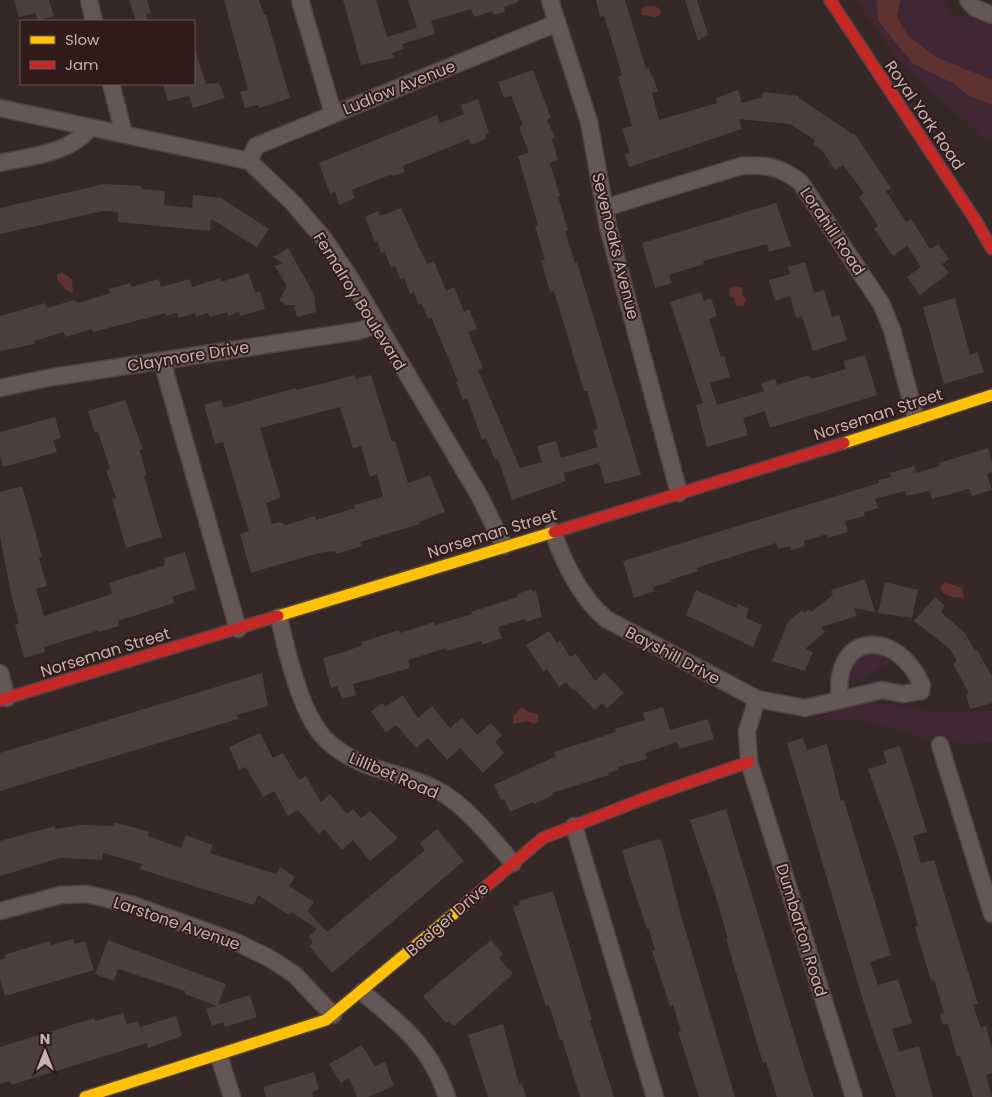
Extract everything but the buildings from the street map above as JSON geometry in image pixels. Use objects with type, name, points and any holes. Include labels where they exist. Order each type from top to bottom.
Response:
[{"type":"street","points":[[89,0],[94,20]]},
{"type":"street","points":[[300,0],[333,113]]},
{"type":"street","name":"Sevenoaks Avenue","points":[[550,0],[589,122],[604,208],[679,493]]},
{"type":"street","name":"Royal York Road","points":[[830,0],[992,249]]},
{"type":"street","points":[[968,0],[975,8],[992,15]]},
{"type":"street","name":"Ludlow Avenue","points":[[249,161],[256,146],[557,23]]},
{"type":"street","points":[[111,85],[124,134]]},
{"type":"street","points":[[0,108],[249,161]]},
{"type":"street","points":[[0,163],[70,146],[81,139],[90,128]]},
{"type":"street","name":"Fernalroy Boulevard","points":[[249,161],[293,203],[324,239],[480,497],[504,546]]},
{"type":"street","name":"Lorahill Road","points":[[604,208],[741,166],[759,164],[774,167],[790,174],[801,183],[882,305],[892,330],[916,418]]},
{"type":"street","name":"Claymore Drive","points":[[0,388],[54,377],[358,330],[377,325]]},
{"type":"street","points":[[162,361],[238,629]]},
{"type":"street","name":"Norseman Street","points":[[4,699],[279,617],[992,395]]},
{"type":"street","name":"Bayshill Drive","points":[[553,531],[561,557],[594,607],[606,619],[757,699],[805,708],[840,700],[882,690],[913,694],[921,691],[922,686],[904,657],[896,650],[885,645],[872,644],[860,648],[843,663],[838,686],[840,700]]},
{"type":"street","name":"Lillibet Road","points":[[279,617],[302,698],[313,723],[327,742],[339,751],[365,764],[440,792],[471,816],[513,863]]},
{"type":"street","points":[[0,672],[4,699]]},
{"type":"street","points":[[750,762],[747,730],[757,699]]},
{"type":"street","points":[[940,745],[992,914]]},
{"type":"street","name":"Badger Drive","points":[[85,1097],[305,1029],[333,1015],[543,838],[656,794],[750,762]]},
{"type":"street","name":"Dumbarton Road","points":[[750,762],[854,1097]]},
{"type":"street","points":[[574,826],[655,1097]]},
{"type":"street","name":"Larstone Avenue","points":[[0,911],[60,894],[87,894],[133,905],[236,942],[269,958],[294,974],[333,1015]]},
{"type":"street","points":[[362,992],[398,1021],[425,1050],[439,1076],[447,1097]]},
{"type":"street","points":[[219,1056],[232,1097]]},
{"type":"shaded area","points":[[856,0],[944,0],[952,14],[992,23],[992,142],[987,142],[896,58]]},
{"type":"shaded area","points":[[877,0],[900,0],[897,16],[908,36],[936,57],[992,80],[992,105],[969,96],[953,83],[913,64],[878,21]]},
{"type":"shaded area","points":[[646,6],[655,6],[660,9],[661,14],[655,17],[642,15],[641,9]]},
{"type":"shaded area","points":[[61,272],[72,279],[73,293],[66,290],[57,280],[57,275]]},
{"type":"shaded area","points":[[733,286],[742,287],[742,294],[746,300],[743,306],[736,306],[734,298],[730,296],[729,289]]},
{"type":"shaded area","points":[[945,582],[962,588],[964,598],[949,596],[943,593],[941,586]]},
{"type":"shaded area","points":[[876,652],[896,658],[854,684],[847,678],[857,660],[865,655]]},
{"type":"shaded area","points":[[871,700],[925,711],[992,711],[992,742],[969,744],[929,740],[865,721],[811,721],[850,704]]},
{"type":"shaded area","points":[[522,707],[529,712],[538,714],[538,722],[533,724],[527,721],[513,724],[513,716]]},
{"type":"traffic: slow","points":[[844,443],[992,395]]},
{"type":"traffic: slow","points":[[278,616],[554,532]]},
{"type":"traffic: slow","points":[[85,1097],[326,1020],[462,907]]},
{"type":"traffic: jam","points":[[830,0],[976,221],[992,249]]},
{"type":"traffic: jam","points":[[554,532],[844,443]]},
{"type":"traffic: jam","points":[[0,700],[278,616]]},
{"type":"traffic: jam","points":[[462,907],[543,838],[656,794],[749,762]]}]
